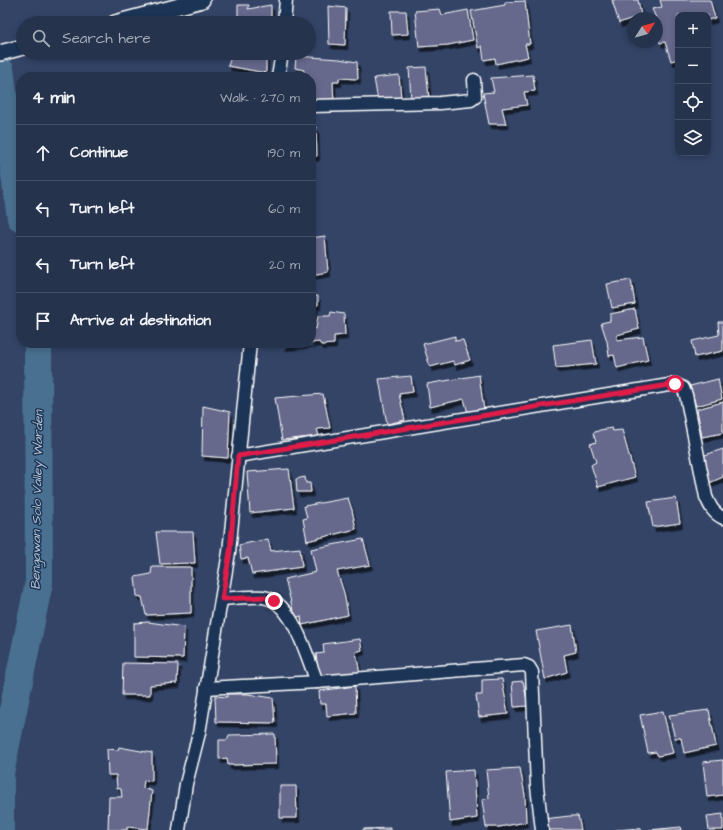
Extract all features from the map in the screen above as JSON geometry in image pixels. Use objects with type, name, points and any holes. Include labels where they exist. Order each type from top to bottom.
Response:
[{"type":"street","points":[[141,16],[202,0]]},
{"type":"street","points":[[285,16],[286,0]]},
{"type":"street","points":[[0,53],[16,49]]},
{"type":"street","points":[[279,72],[281,60]]},
{"type":"street","points":[[316,106],[440,103],[471,100],[475,97],[474,80]]},
{"type":"street","points":[[180,830],[186,784],[199,733],[230,552],[249,348]]},
{"type":"street","points":[[238,456],[675,384],[682,388],[686,395],[706,497],[711,508],[718,516],[723,518]]},
{"type":"street","points":[[222,599],[264,597],[283,607],[293,621],[317,682]]},
{"type":"street","points":[[206,688],[317,682],[518,664],[529,667],[532,672],[537,786],[542,830]]},
{"type":"building","points":[[612,0],[638,0],[640,12],[627,12],[627,20],[619,23]]},
{"type":"building","points":[[660,0],[710,0],[715,18],[711,19],[711,12],[675,12],[675,60],[671,61],[665,42],[663,42],[663,12],[653,12],[652,9],[662,7]]},
{"type":"building","points":[[525,1],[530,44],[525,44],[528,57],[496,64],[495,58],[484,60],[482,46],[478,48],[471,11],[505,5],[505,2]]},
{"type":"building","points":[[238,5],[249,5],[248,9],[271,5],[271,16],[238,16]]},
{"type":"building","points":[[328,6],[346,8],[345,45],[329,44]]},
{"type":"building","points":[[440,9],[442,15],[468,10],[473,40],[448,45],[419,47],[415,11]]},
{"type":"building","points":[[391,11],[406,11],[408,34],[392,35]]},
{"type":"building","points":[[316,57],[357,62],[358,79],[339,78],[339,82],[333,82],[334,105],[316,104],[316,72],[304,72],[304,70],[295,68],[296,60],[316,60]]},
{"type":"building","points":[[230,60],[266,60],[266,72],[261,72],[228,66]]},
{"type":"building","points":[[426,67],[429,99],[411,99],[409,68]]},
{"type":"building","points":[[399,75],[401,98],[378,101],[374,78]]},
{"type":"building","points":[[533,75],[535,91],[524,92],[527,105],[502,108],[506,124],[489,124],[483,93],[494,92],[491,78]]},
{"type":"building","points":[[316,127],[317,156],[316,156]]},
{"type":"building","points":[[325,236],[328,272],[316,274],[316,237]]},
{"type":"building","points":[[631,280],[635,304],[612,308],[607,284]]},
{"type":"building","points":[[316,296],[318,296],[318,305],[316,305]]},
{"type":"building","points":[[635,309],[639,329],[617,335],[617,340],[643,337],[648,360],[617,368],[614,355],[609,356],[607,341],[601,323],[610,321],[610,314]]},
{"type":"building","points":[[331,312],[344,314],[345,335],[334,336],[334,344],[321,345],[319,342],[316,342],[318,316],[330,316]]},
{"type":"building","points":[[718,322],[723,322],[723,351],[695,357],[692,341],[719,335]]},
{"type":"building","points":[[455,336],[455,341],[463,340],[470,360],[455,365],[453,361],[430,367],[423,344]]},
{"type":"building","points":[[592,340],[596,364],[556,368],[553,345]]},
{"type":"building","points":[[479,375],[484,410],[468,413],[464,399],[430,407],[427,384]]},
{"type":"building","points":[[411,376],[413,392],[399,394],[405,420],[387,424],[379,379]]},
{"type":"building","points":[[718,379],[722,399],[696,406],[690,386]]},
{"type":"building","points":[[323,394],[330,428],[317,429],[319,436],[282,440],[275,398]]},
{"type":"building","points":[[723,402],[723,433],[702,437],[697,409]]},
{"type":"building","points":[[203,406],[230,412],[228,458],[202,456]]},
{"type":"building","points":[[612,428],[613,431],[622,430],[635,477],[598,487],[591,465],[596,462],[590,444],[596,442],[593,433]]},
{"type":"building","points":[[723,449],[723,477],[707,484],[699,457]]},
{"type":"building","points":[[289,469],[294,508],[250,513],[247,472]]},
{"type":"building","points":[[305,477],[306,483],[310,483],[311,492],[297,492],[296,479]]},
{"type":"building","points":[[348,498],[356,529],[307,541],[303,519],[307,518],[304,506]]},
{"type":"building","points":[[676,498],[680,523],[653,527],[648,502]]},
{"type":"building","points":[[156,532],[193,532],[195,563],[160,564]]},
{"type":"building","points":[[268,539],[271,551],[300,548],[302,567],[252,574],[248,558],[241,559],[239,545]]},
{"type":"building","points":[[363,539],[370,565],[337,571],[344,593],[348,615],[302,625],[301,616],[295,618],[285,579],[316,572],[311,549]]},
{"type":"building","points":[[152,567],[191,567],[191,613],[146,615],[142,597],[137,596],[135,577],[151,574]]},
{"type":"building","points":[[148,622],[184,627],[183,658],[134,657],[134,623]]},
{"type":"building","points":[[572,625],[576,652],[564,655],[567,672],[545,679],[536,631]]},
{"type":"building","points":[[360,639],[362,650],[356,652],[360,675],[319,679],[316,654],[324,653],[323,644]]},
{"type":"building","points":[[123,663],[178,664],[177,683],[150,685],[150,695],[122,695]]},
{"type":"building","points":[[502,679],[508,714],[479,717],[476,695],[482,695],[482,680]]},
{"type":"building","points":[[523,681],[528,706],[514,707],[512,682]]},
{"type":"building","points":[[355,686],[356,713],[327,716],[326,704],[320,704],[319,691]]},
{"type":"building","points":[[228,694],[248,694],[273,698],[275,723],[216,722],[215,696],[227,697]]},
{"type":"building","points":[[709,710],[716,746],[684,753],[681,738],[675,738],[669,715]]},
{"type":"building","points":[[663,711],[673,753],[658,756],[656,752],[648,753],[640,715]]},
{"type":"building","points":[[275,734],[276,764],[228,765],[227,758],[219,759],[219,740],[227,740],[229,735]]},
{"type":"building","points":[[119,747],[152,753],[152,781],[144,780],[143,788],[152,791],[148,829],[127,827],[127,830],[108,830],[109,797],[122,797],[121,789],[117,788],[116,775],[108,775],[107,749],[118,750]]},
{"type":"building","points":[[723,760],[723,795],[707,797],[703,762]]},
{"type":"building","points":[[520,768],[525,795],[526,822],[499,827],[486,827],[482,800],[489,798],[486,770]]},
{"type":"building","points":[[474,770],[477,818],[450,822],[446,772]]},
{"type":"building","points":[[280,786],[296,786],[297,818],[280,818]]},
{"type":"building","points":[[723,814],[723,830],[709,830],[707,816]]},
{"type":"building","points":[[578,816],[581,830],[544,830],[543,819]]},
{"type":"building","points":[[681,827],[682,830],[649,830]]},
{"type":"building","points":[[390,828],[390,830],[363,830],[363,829]]},
{"type":"building","points":[[641,828],[642,830],[616,830]]},
{"type":"waterway","name":"Bengawan Solo Valley Warden","points":[[0,70],[16,183]]},
{"type":"waterway","name":"Bengawan Solo Valley Warden","points":[[0,774],[39,582],[38,348]]},
{"type":"waterway","name":"Bengawan Solo Valley Warden","points":[[0,780],[0,830]]},
{"type":"route","points":[[274,601],[264,597],[222,599],[230,552],[238,456],[675,384]]}]
